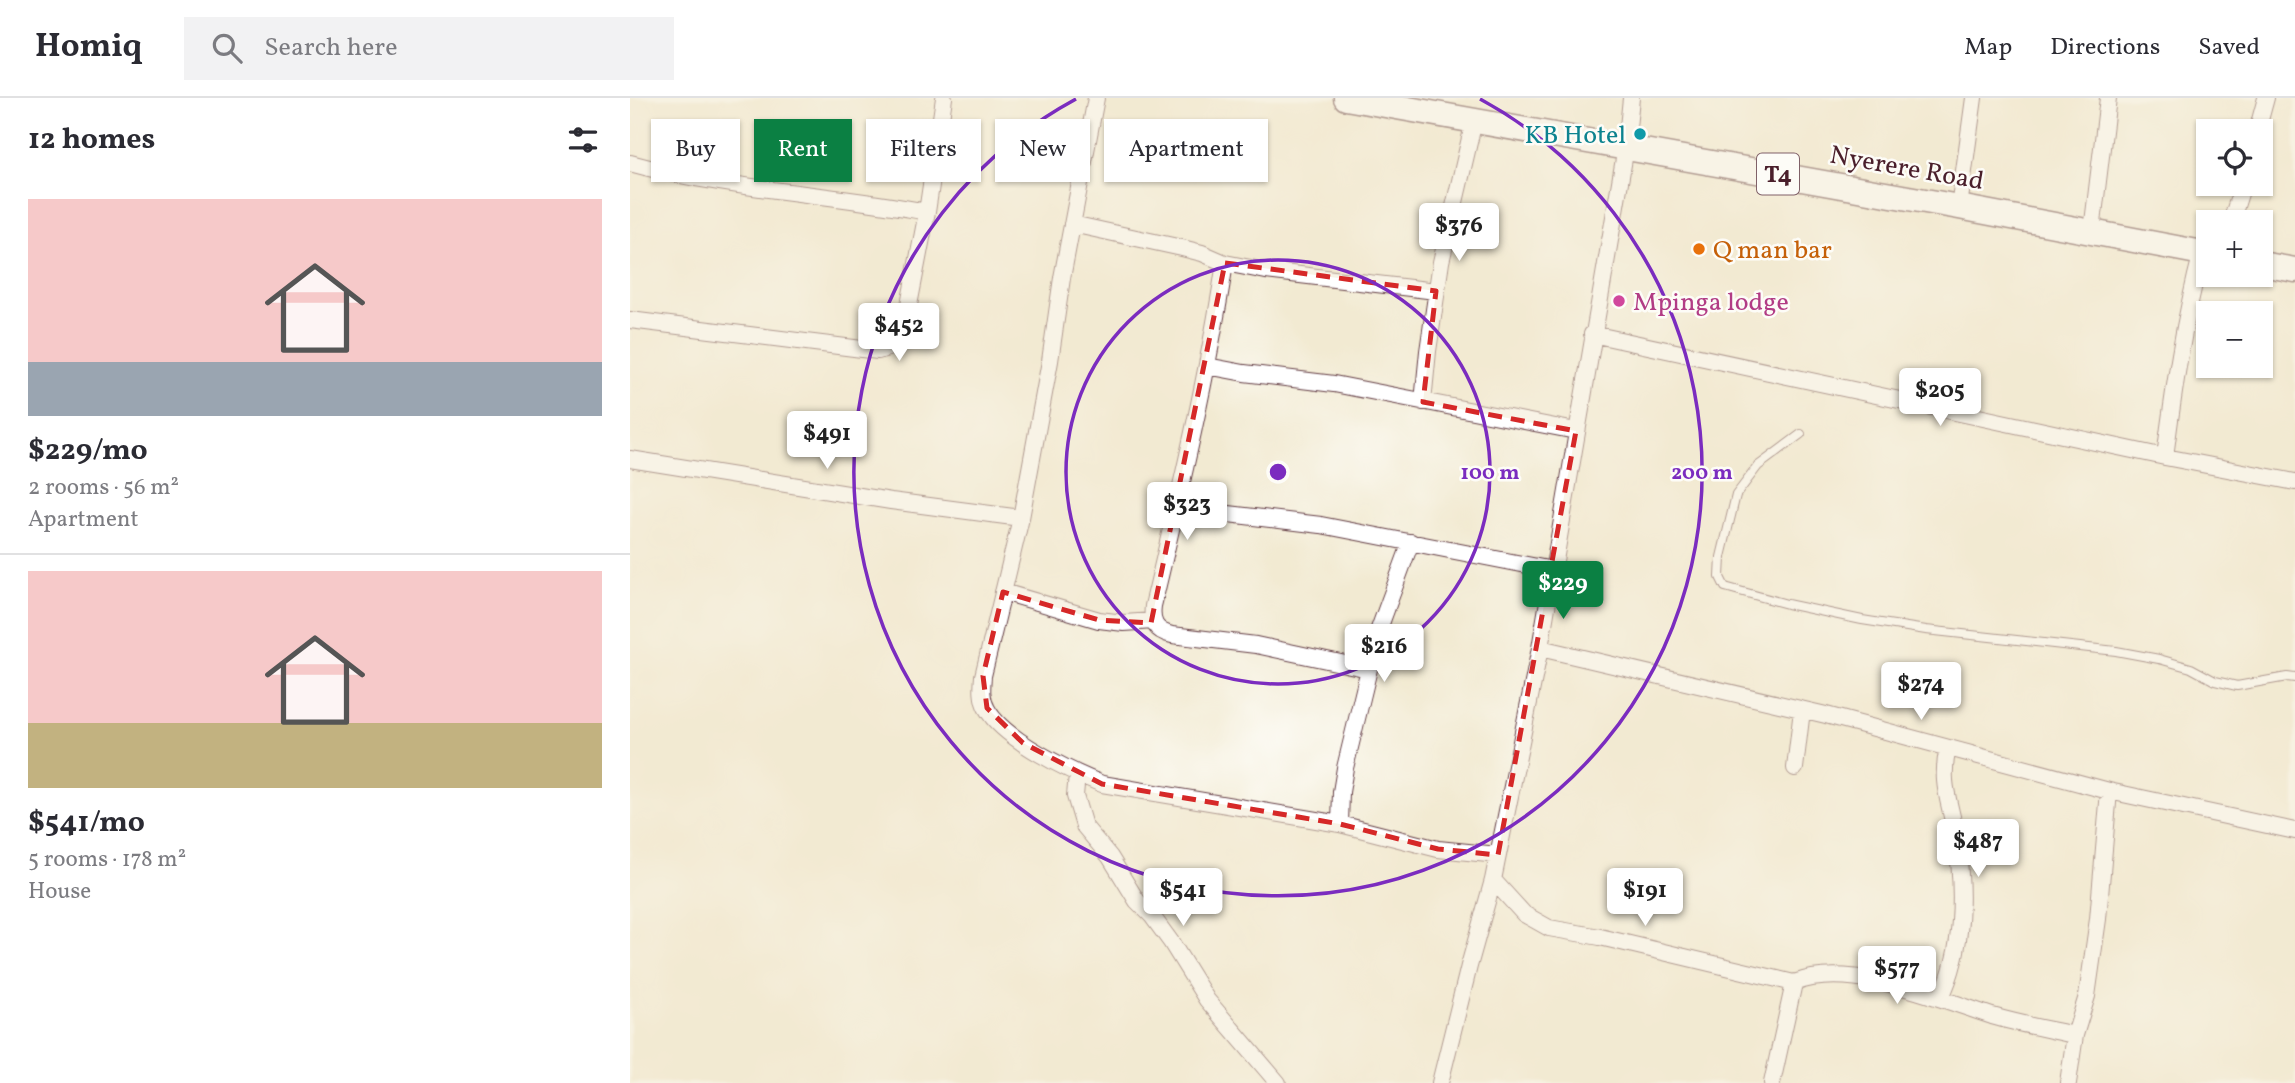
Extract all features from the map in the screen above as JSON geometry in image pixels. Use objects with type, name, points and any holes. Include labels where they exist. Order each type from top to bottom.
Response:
[{"type":"highway","name":"Nyerere Road","points":[[1346,98],[2196,251]]},
{"type":"highway","points":[[2273,266],[2295,270]]},
{"type":"street","points":[[630,320],[878,351],[894,346],[904,331],[927,212],[944,98]]},
{"type":"street","points":[[1096,98],[1021,518],[983,676],[982,688],[987,708],[994,718],[1023,743],[1077,774],[1102,783],[1340,824],[1438,849],[1498,855]]},
{"type":"street","points":[[1440,1083],[1493,880],[1540,648],[1626,147],[1631,98]]},
{"type":"street","points":[[1959,207],[1974,98]]},
{"type":"street","points":[[2092,231],[2108,98]]},
{"type":"street","points":[[2260,119],[2266,98]]},
{"type":"street","points":[[1423,402],[1436,290],[1474,121]]},
{"type":"street","points":[[630,163],[741,187],[838,197],[927,212]]},
{"type":"street","points":[[1072,224],[1192,250],[1225,263],[1266,271],[1436,290]]},
{"type":"street","points":[[1225,263],[1207,366],[1153,606],[1153,621],[1160,631],[1166,634],[1256,645],[1369,668]]},
{"type":"street","points":[[2165,457],[2173,393],[2189,305],[2196,282]]},
{"type":"street","points":[[1592,334],[2165,457],[2295,482]]},
{"type":"street","points":[[1207,366],[1334,384],[1576,431]]},
{"type":"street","points":[[630,458],[891,501],[1021,518]]},
{"type":"street","points":[[1178,502],[1232,515],[1321,525],[1553,570]]},
{"type":"street","points":[[1340,824],[1345,768],[1369,668],[1411,542]]},
{"type":"street","points":[[1003,592],[1099,621],[1153,621]]},
{"type":"street","points":[[1540,648],[1802,710],[2109,791],[2295,831]]},
{"type":"street","points":[[1795,768],[1802,710]]},
{"type":"street","points":[[1941,997],[1951,978],[1960,916],[1956,840],[1943,782],[1948,748]]},
{"type":"street","points":[[1077,774],[1075,796],[1084,826],[1110,857],[1137,901],[1165,933],[1225,1024],[1278,1083]]},
{"type":"street","points":[[2068,1083],[2075,1035],[2087,996],[2098,919],[2109,791]]},
{"type":"street","points":[[1493,880],[1524,914],[1549,929],[1600,936],[1794,983],[1812,976],[1864,979],[1941,997],[1992,1016],[2075,1035]]},
{"type":"street","points":[[1772,1083],[1794,983]]},
{"type":"lane","points":[[1801,434],[1758,466],[1736,495],[1721,557],[1720,577],[1725,587],[1744,594],[1862,620],[1926,630],[2116,651],[2159,659],[2191,668],[2216,681],[2237,685],[2295,678]]},
{"type":"highlighted area","points":[[1225,263],[1436,291],[1423,402],[1576,431],[1498,855],[1438,849],[1340,824],[1102,784],[1023,743],[987,708],[983,676],[1003,592],[1099,620],[1151,623]]},
{"type":"place","name":"KB Hotel","points":[[1640,134]]},
{"type":"place","name":"Q man bar","points":[[1699,249]]},
{"type":"place","name":"Mpinga lodge","points":[[1619,301]]}]
